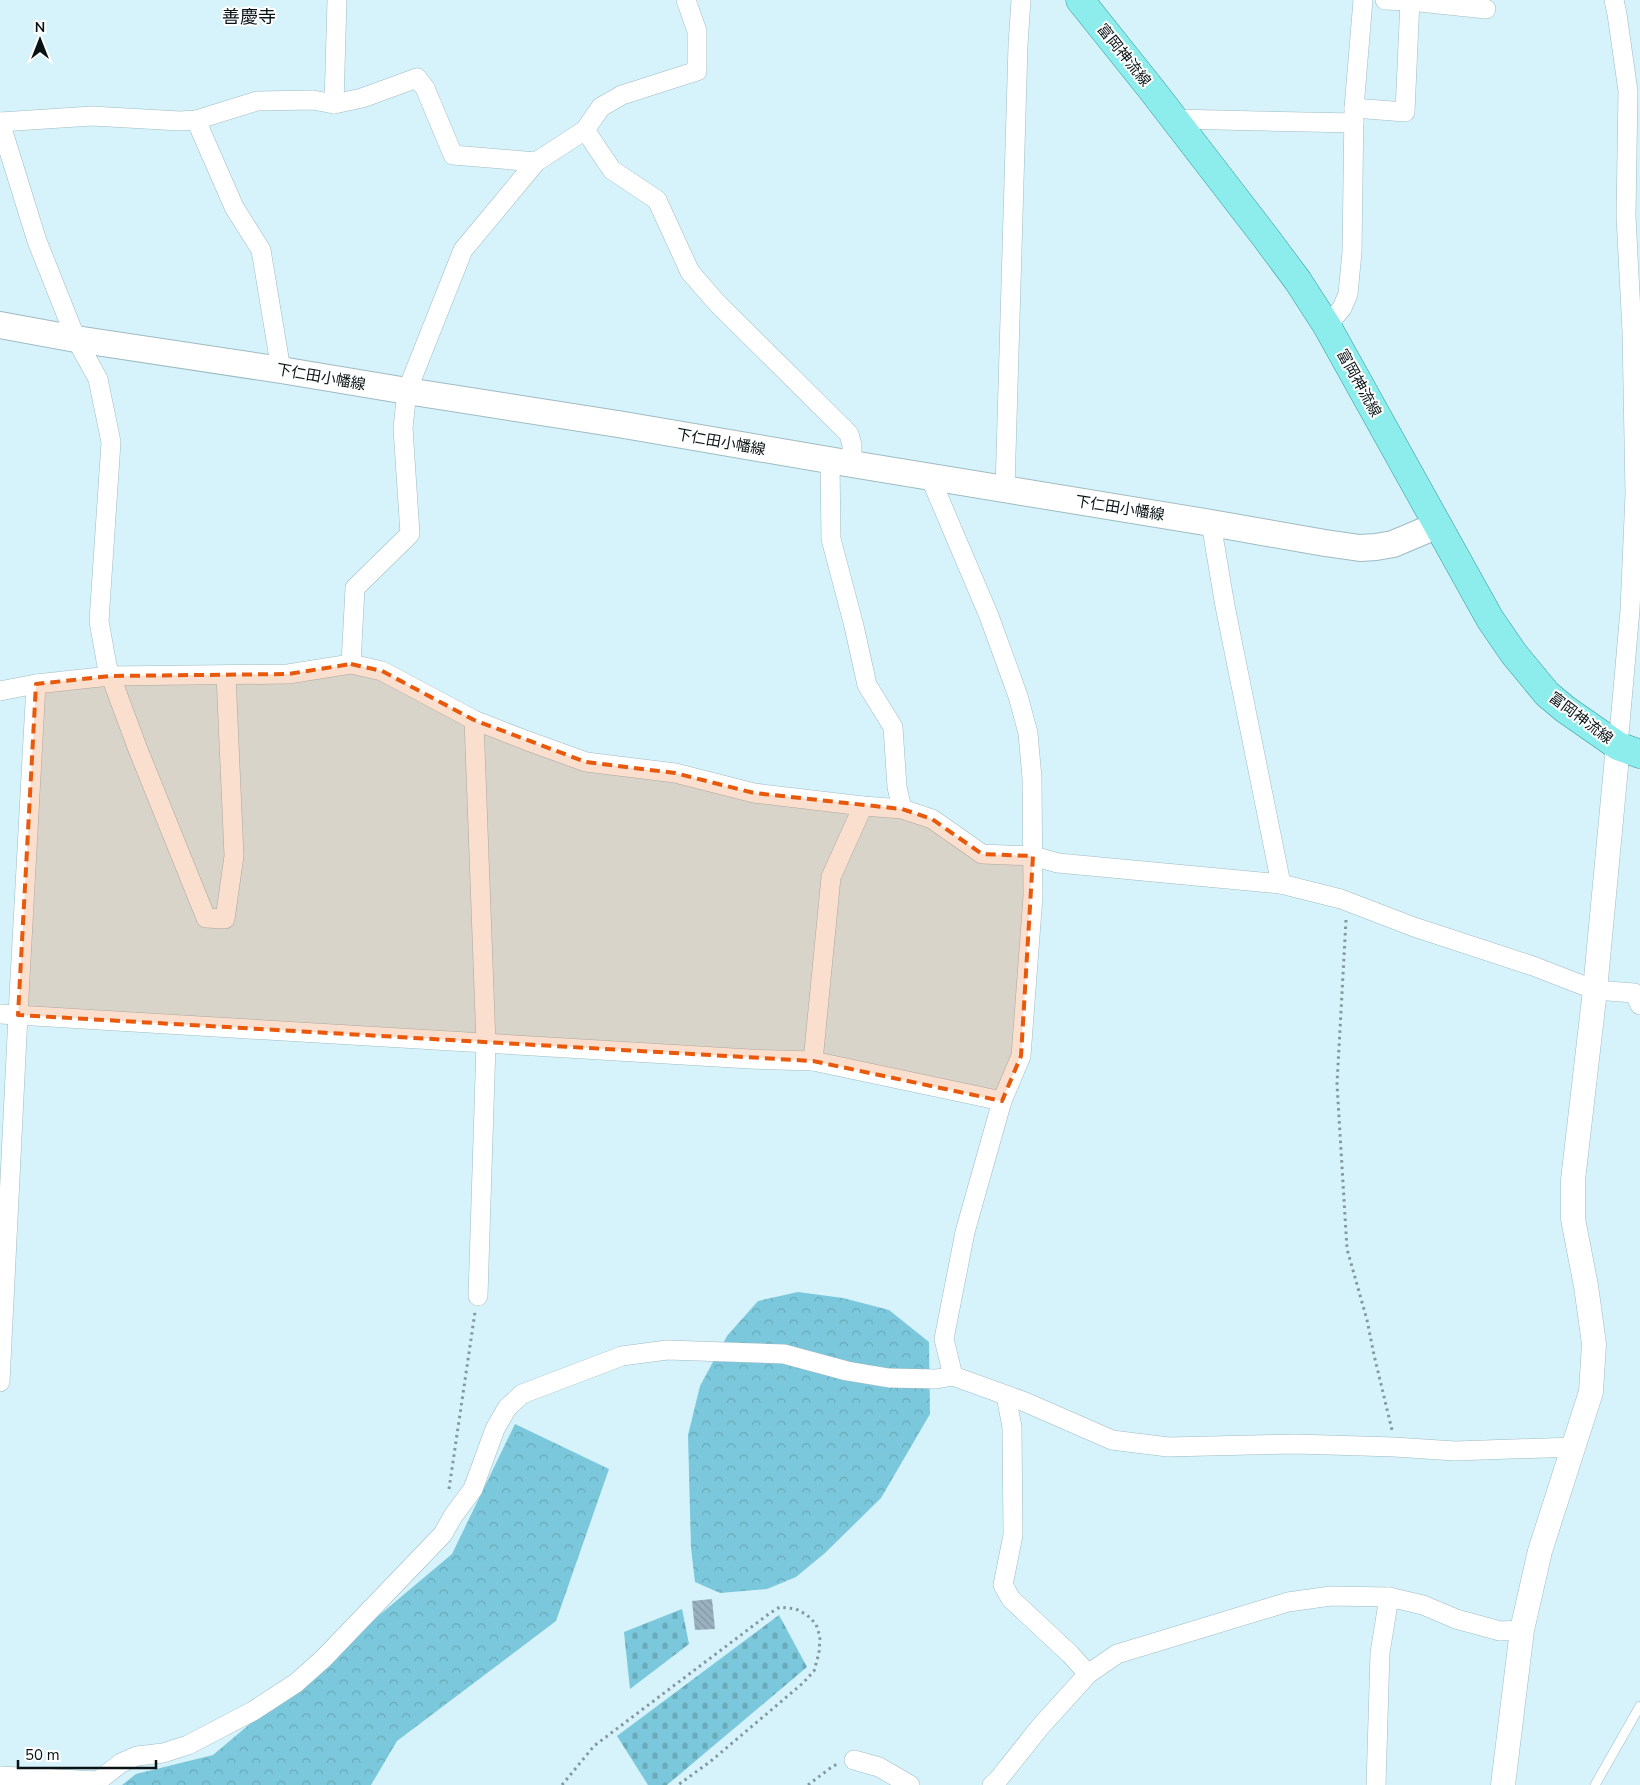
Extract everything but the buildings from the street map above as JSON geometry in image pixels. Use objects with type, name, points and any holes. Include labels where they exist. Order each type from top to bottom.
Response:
[{"type":"main road","name":"富岡神流線","points":[[1080,0],[1298,281],[1327,326],[1490,619],[1529,674],[1547,694],[1565,709],[1629,750]]},
{"type":"main road","name":"下仁田小幡線","points":[[0,325],[76,339],[618,424],[1360,548],[1376,548],[1393,544],[1438,525]]},
{"type":"street","points":[[334,104],[337,0]]},
{"type":"street","points":[[351,664],[355,588],[410,534],[403,428],[407,391],[463,250],[536,162],[584,130],[601,108],[622,95],[696,71],[696,31],[686,0]]},
{"type":"street","points":[[1005,489],[1021,0]]},
{"type":"street","points":[[1327,326],[1342,308],[1348,294],[1352,252],[1354,116],[1363,0]]},
{"type":"street","points":[[1385,0],[1410,0],[1486,9]]},
{"type":"street","points":[[1174,119],[1354,116],[1405,112],[1410,0]]},
{"type":"street","points":[[1503,1785],[1522,1630],[1540,1551],[1591,1392],[1594,1344],[1586,1286],[1573,1219],[1573,1180],[1595,990],[1629,750],[1619,720],[1630,610],[1635,494],[1632,332],[1626,216],[1628,91],[1614,0]]},
{"type":"street","points":[[226,675],[234,856],[225,919],[206,918],[107,666],[99,621],[111,442],[98,379],[76,339],[37,242],[0,122],[92,116],[196,120],[257,101],[313,100],[334,104],[369,96],[417,78],[425,88],[453,155],[536,162]]},
{"type":"street","points":[[196,120],[234,206],[261,250],[282,370]]},
{"type":"street","points":[[584,130],[612,170],[657,200],[690,272],[695,278],[716,302],[849,434],[852,445],[841,462],[831,539],[854,626],[867,685],[893,727],[897,787],[902,809]]},
{"type":"street","points":[[930,477],[989,616],[1018,696],[1028,732],[1032,778],[1033,896],[1021,1056],[1002,1101],[965,1232],[944,1339],[953,1376]]},
{"type":"street","points":[[1211,522],[1225,606],[1281,884]]},
{"type":"street","points":[[0,692],[36,684],[110,676],[288,674],[351,664],[382,671],[474,720],[586,762],[675,773],[754,793],[902,809],[932,818],[982,854],[1033,856],[1058,863],[1281,884],[1347,902],[1414,927],[1532,966],[1595,990],[1638,996]]},
{"type":"street","points":[[0,1382],[9,1015],[36,684]]},
{"type":"street","points":[[474,720],[486,1044],[478,1296]]},
{"type":"street","points":[[813,1061],[831,877],[863,806]]},
{"type":"street","points":[[9,1015],[750,1060],[813,1061],[1002,1101]]},
{"type":"street","points":[[0,1776],[98,1782],[121,1763],[138,1756],[163,1753],[188,1745],[253,1711],[296,1683],[323,1659],[443,1534],[453,1516],[474,1489],[495,1429],[508,1408],[517,1398],[522,1394],[622,1356],[668,1350],[784,1354],[847,1371],[888,1378],[953,1376],[1025,1402],[1112,1440],[1168,1447],[1296,1444],[1455,1451],[1574,1447]]},
{"type":"street","points":[[1006,1396],[1012,1426],[1013,1535],[1002,1586],[1011,1600],[1070,1654],[1088,1674]]},
{"type":"street","points":[[992,1785],[997,1782],[1040,1727],[1088,1674],[1117,1654],[1181,1633],[1288,1602],[1331,1596],[1389,1597],[1424,1605],[1456,1619],[1500,1631],[1522,1630]]},
{"type":"street","points":[[1376,1785],[1380,1653],[1389,1597]]},
{"type":"street","points":[[854,1760],[879,1768],[910,1785]]},
{"type":"lane","points":[[1595,1785],[1640,1706]]},
{"type":"path","points":[[1347,902],[1337,1084],[1347,1249],[1367,1320],[1392,1425],[1394,1447]]},
{"type":"path","points":[[453,1516],[448,1496],[478,1296]]},
{"type":"path","points":[[562,1785],[594,1746],[770,1613],[780,1607],[796,1610],[807,1615],[816,1624],[820,1637],[819,1653],[814,1670],[803,1683],[711,1761],[678,1785]]},
{"type":"path","points":[[808,1785],[833,1766],[854,1760]]},
{"type":"highlighted area","points":[[351,664],[382,671],[474,720],[586,762],[675,773],[754,793],[902,809],[932,819],[982,854],[1033,856],[1021,1056],[1002,1101],[813,1061],[18,1015],[36,684],[110,676],[288,674]]},
{"type":"green space","points":[[798,1292],[843,1298],[889,1310],[929,1342],[930,1414],[881,1498],[825,1553],[796,1577],[767,1589],[720,1593],[695,1582],[691,1548],[688,1435],[700,1386],[727,1336],[758,1301]]},
{"type":"green space","points":[[515,1424],[609,1469],[556,1621],[397,1741],[371,1785],[122,1785],[136,1774],[213,1755],[452,1554]]},
{"type":"green space","points":[[682,1609],[689,1644],[630,1689],[624,1632]]},
{"type":"green space","points":[[779,1615],[807,1667],[667,1785],[648,1785],[617,1736]]},
{"type":"district","name":"善慶寺","points":[[249,17]]}]
